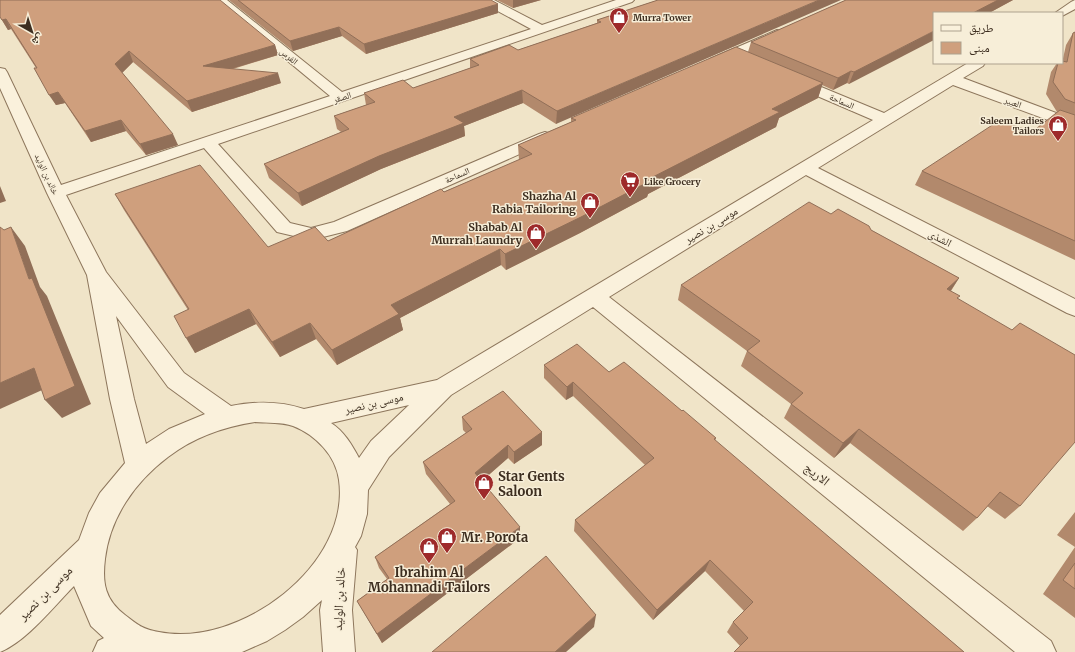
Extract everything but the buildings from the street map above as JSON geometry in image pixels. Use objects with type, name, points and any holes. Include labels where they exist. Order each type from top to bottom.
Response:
[{"type":"street","name":"الفرس","points":[[220,0],[340,97]]},
{"type":"street","points":[[484,0],[542,29]]},
{"type":"street","name":"الصقر","points":[[56,193],[628,0]]},
{"type":"street","points":[[1063,12],[1075,4]]},
{"type":"street","points":[[704,67],[790,28]]},
{"type":"street","points":[[733,54],[747,60]]},
{"type":"street","name":"موسى بن نصير","points":[[355,486],[380,449],[443,388],[976,64]]},
{"type":"street","name":"خالد بن الوليد","points":[[0,72],[56,193],[97,275],[176,380],[228,417]]},
{"type":"street","name":"السماحة","points":[[776,73],[885,120]]},
{"type":"street","name":"العبير","points":[[951,80],[1075,125]]},
{"type":"street","name":"السماحة","points":[[207,142],[284,228],[311,234],[340,227],[558,131]]},
{"type":"street","name":"الشذى","points":[[805,168],[1075,308]]},
{"type":"street","name":"خالد بن الوليد","points":[[97,275],[122,399],[138,466]]},
{"type":"street","name":"الاريج","points":[[594,296],[1040,652]]},
{"type":"street","name":"موسى بن نصير","points":[[304,419],[443,388]]},
{"type":"street","points":[[255,412],[281,413],[304,419],[329,434],[347,457],[355,486],[353,514],[342,545],[322,576],[293,606],[257,630],[220,649],[173,650],[122,647],[104,618],[89,586],[90,549],[100,519],[116,491],[138,466],[166,444],[197,427],[228,417],[255,412]]},
{"type":"street","name":"خالد بن الوليد","points":[[339,652],[336,610],[342,545]]},
{"type":"street","name":"موسى بن نصير","points":[[0,636],[28,611],[90,549]]},
{"type":"place","name":"Murra Tower","points":[[619,34]]},
{"type":"place","name":"Saleem Ladies Tailors","points":[[1058,142]]},
{"type":"place","name":"Like Grocery","points":[[630,198]]},
{"type":"place","name":"Shazha Al Rabia Tailoring","points":[[590,219]]},
{"type":"place","name":"Shabab Al Murrah Laundry","points":[[536,250]]},
{"type":"place","name":"Star Gents Saloon","points":[[484,500]]},
{"type":"place","name":"Mr. Porota","points":[[447,554]]},
{"type":"place","name":"Ibrahim Al Mohannadi Tailors","points":[[429,564]]}]
